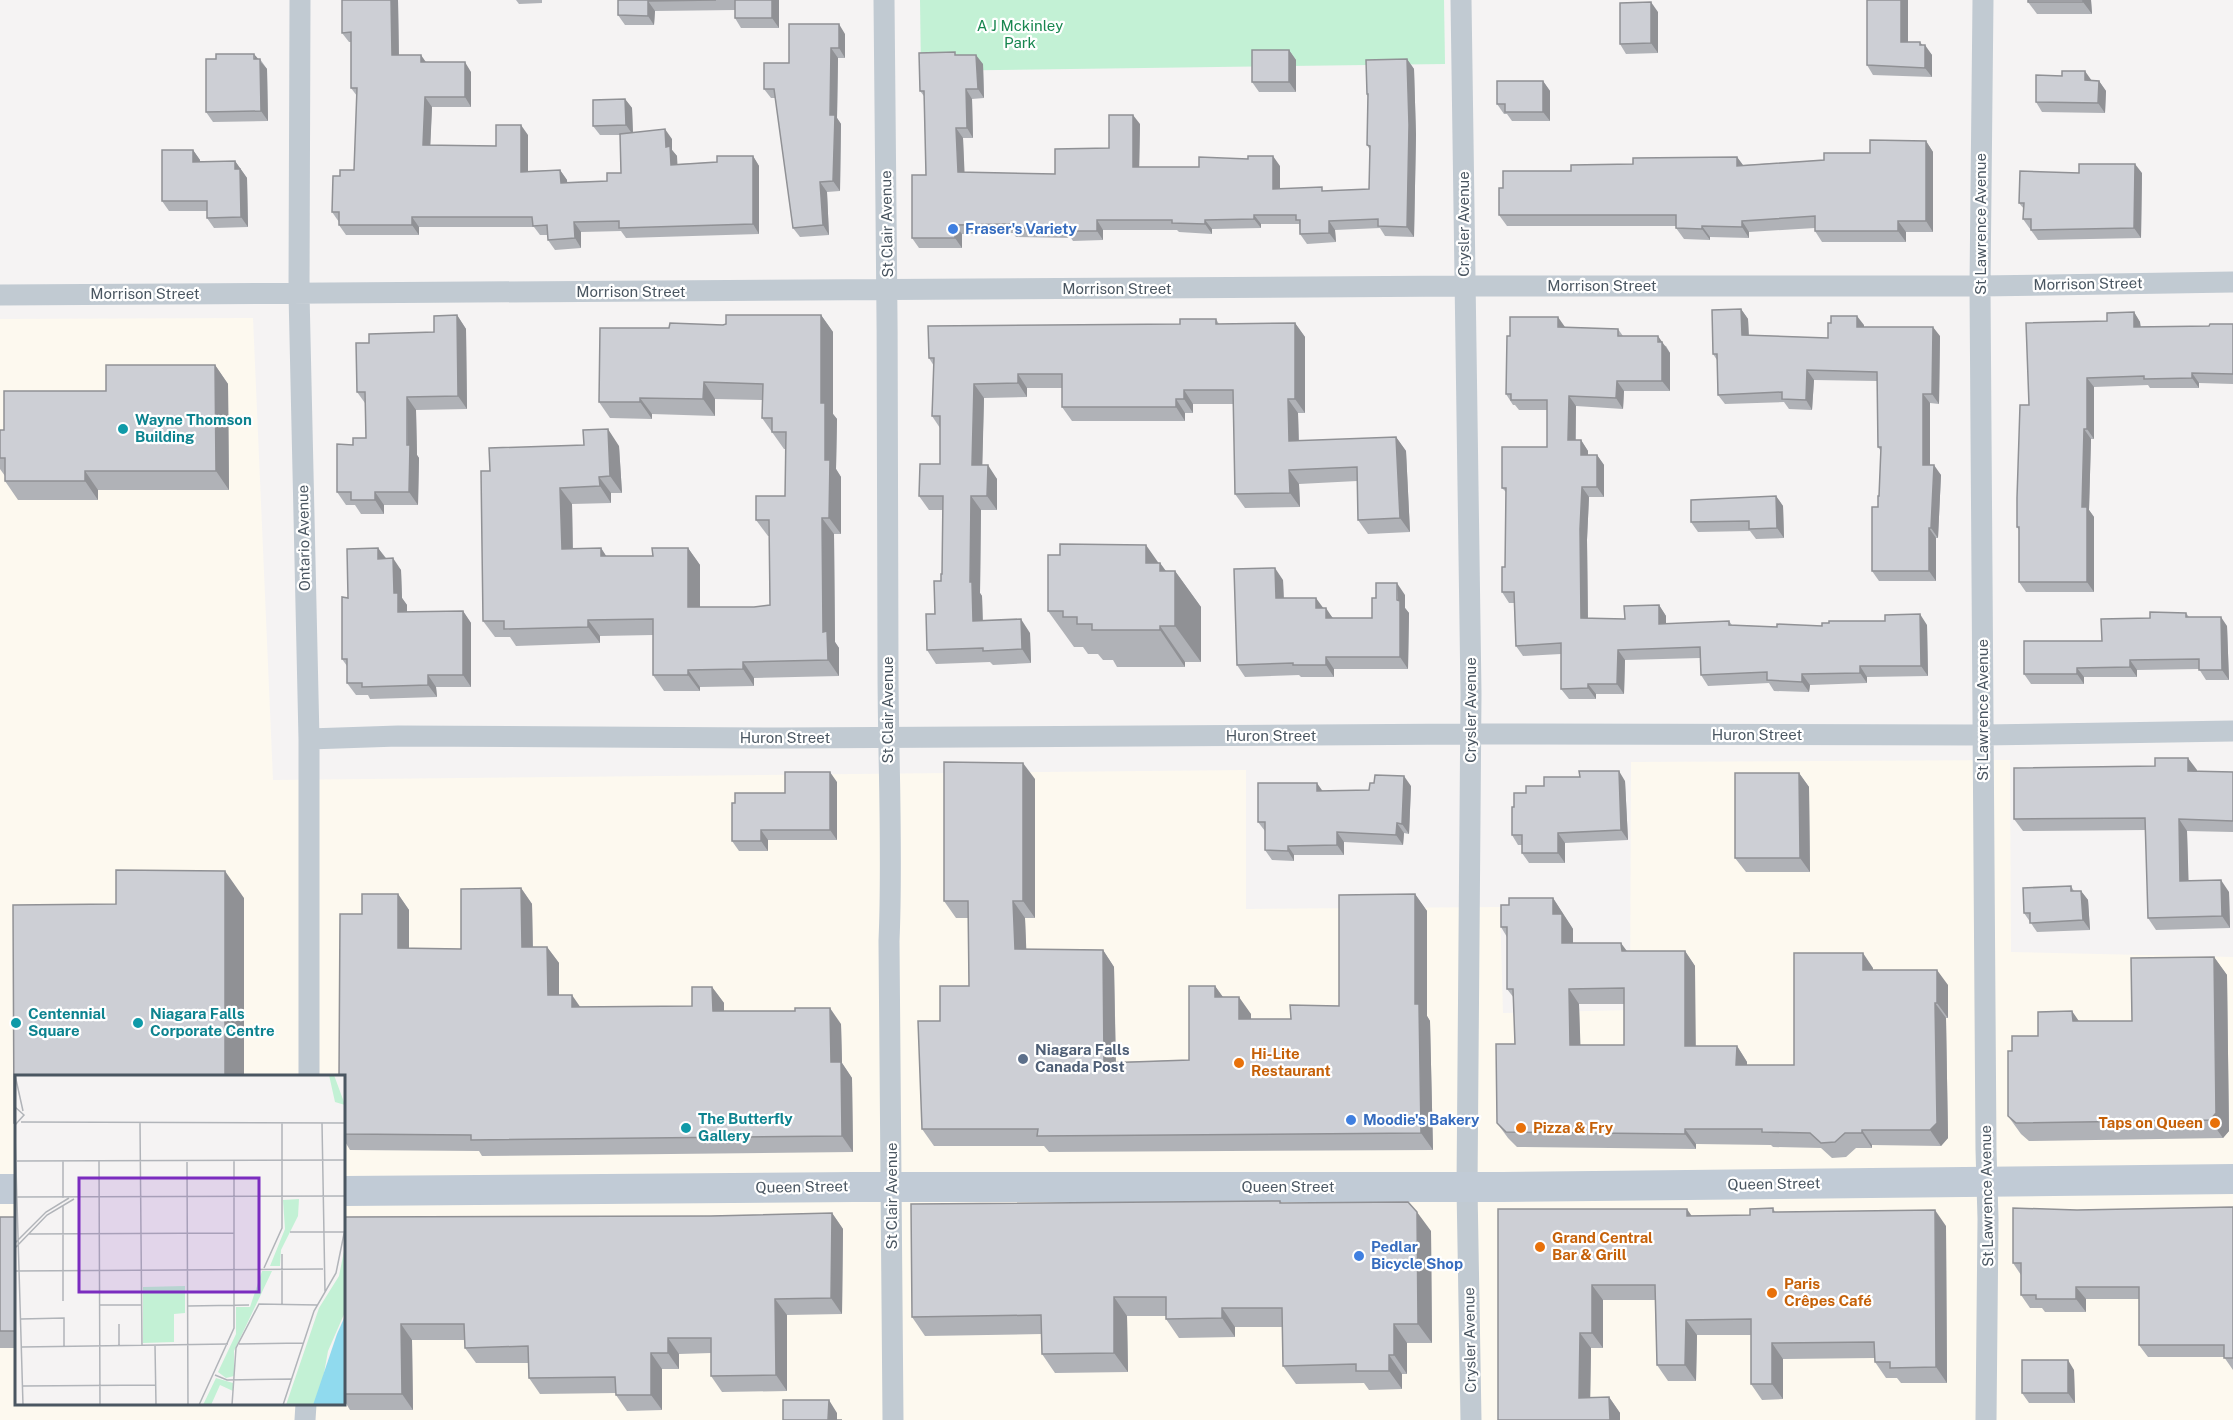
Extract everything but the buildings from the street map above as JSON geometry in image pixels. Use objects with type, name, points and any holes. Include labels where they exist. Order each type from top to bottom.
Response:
[{"type":"street","name":"Ontario Avenue","points":[[300,0],[299,293],[309,739],[309,1075]]},
{"type":"street","name":"St Clair Avenue","points":[[884,0],[888,291],[888,737],[891,888],[889,941],[893,1420]]},
{"type":"street","name":"Crysler Avenue","points":[[1461,0],[1471,734],[1467,1187],[1471,1420]]},
{"type":"street","name":"St Lawrence Avenue","points":[[1983,0],[1980,286],[1987,1183],[1986,1420]]},
{"type":"street","name":"Morrison Street","points":[[0,295],[1464,286],[1980,286],[2233,282]]},
{"type":"street","name":"Huron Street","points":[[309,739],[398,736],[1983,735],[2233,732]]},
{"type":"street","name":"Queen Street","points":[[345,1191],[891,1187],[1467,1187],[2233,1179]]},
{"type":"shaded area","points":[[253,318],[273,780],[1246,770],[1246,909],[1500,907],[1503,1013],[1630,1010],[1631,762],[2010,760],[2011,952],[2233,957],[2233,1420],[0,1420],[0,319]]},
{"type":"green space","name":"A J Mckinley Park","points":[[920,0],[1444,0],[1445,64],[921,71]]},
{"type":"place","name":"Fraser's Variety","points":[[953,229]]},
{"type":"place","name":"Wayne Thomson Building","points":[[123,429]]},
{"type":"place","name":"Centennial Square","points":[[16,1023]]},
{"type":"place","name":"Niagara Falls Corporate Centre","points":[[138,1023]]},
{"type":"place","name":"Niagara Falls Canada Post","points":[[1023,1059]]},
{"type":"place","name":"Hi-Lite Restaurant","points":[[1239,1063]]},
{"type":"place","name":"Moodie's Bakery","points":[[1351,1120]]},
{"type":"place","name":"Taps on Queen","points":[[2215,1123]]},
{"type":"place","name":"The Butterfly Gallery","points":[[686,1128]]},
{"type":"place","name":"Pizza & Fry","points":[[1521,1128]]},
{"type":"place","name":"Grand Central Bar & Grill","points":[[1540,1247]]},
{"type":"place","name":"Pedlar Bicycle Shop","points":[[1359,1256]]},
{"type":"place","name":"Paris Crêpes Café","points":[[1772,1293]]}]
